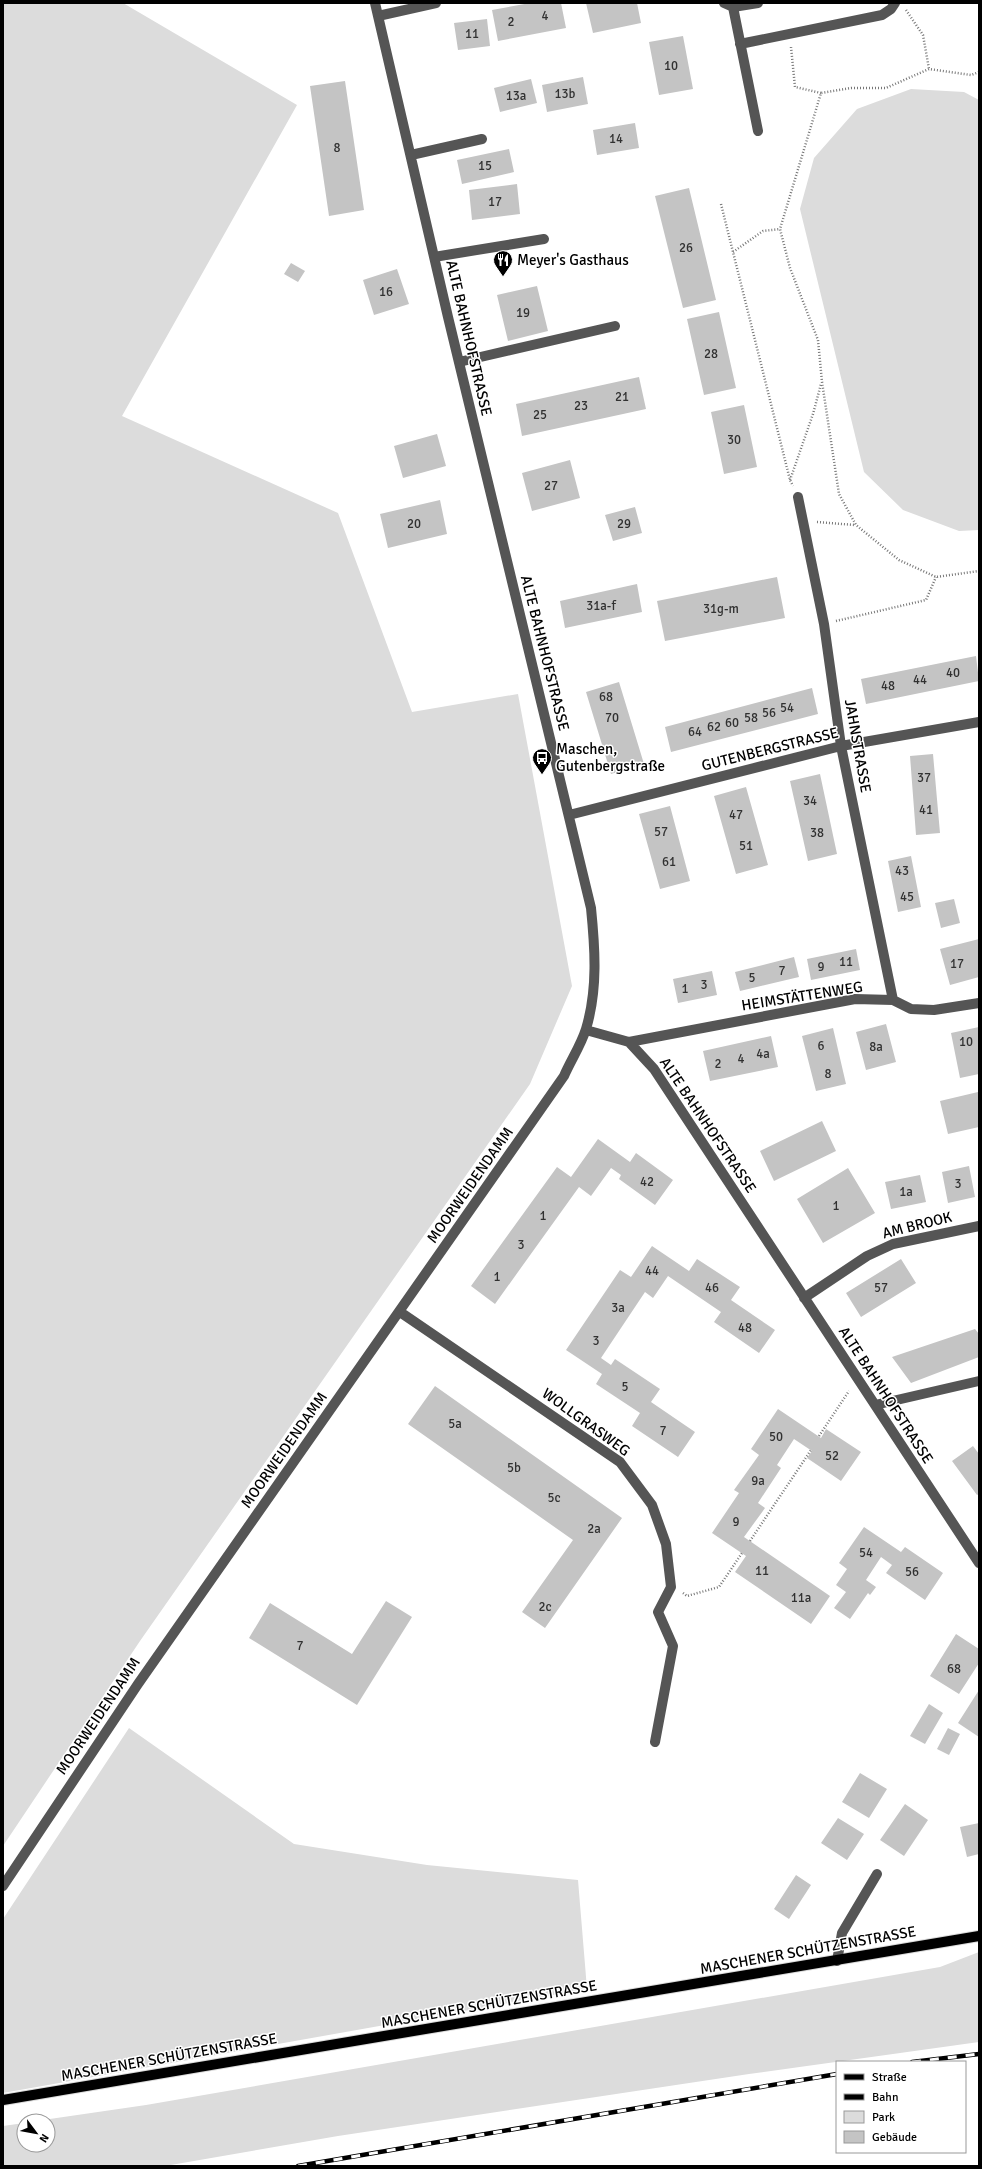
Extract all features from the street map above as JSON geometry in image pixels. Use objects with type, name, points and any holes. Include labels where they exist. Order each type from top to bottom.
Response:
[{"type":"main road","name":"MASCHENER SCHÜTZENSTRASSE","points":[[3,2100],[979,1936]]},
{"type":"street","name":"ALTE BAHNHOFSTRASSE","points":[[375,3],[459,362],[570,815],[591,908],[595,950],[594,999],[586,1030]]},
{"type":"street","points":[[378,16],[436,3]]},
{"type":"street","points":[[758,3],[728,5],[740,44],[758,131]]},
{"type":"street","points":[[740,44],[882,15],[891,9],[895,3]]},
{"type":"street","points":[[410,155],[482,139]]},
{"type":"street","points":[[434,257],[544,239]]},
{"type":"street","points":[[459,362],[614,326]]},
{"type":"street","name":"JAHNSTRASSE","points":[[798,497],[804,520],[824,624],[842,746],[893,1000]]},
{"type":"street","name":"GUTENBERGSTRASSE","points":[[570,815],[842,746],[979,722]]},
{"type":"street","name":"HEIMSTÄTTENWEG","points":[[629,1042],[855,999],[893,1000],[911,1009],[934,1010],[979,1003]]},
{"type":"street","points":[[586,1030],[629,1042]]},
{"type":"street","name":"MOORWEIDENDAMM","points":[[3,1886],[138,1684],[564,1076],[586,1030]]},
{"type":"street","name":"ALTE BAHNHOFSTRASSE","points":[[629,1042],[654,1069],[875,1406],[976,1550],[979,1563]]},
{"type":"street","name":"AM BROOK","points":[[804,1298],[867,1256],[894,1244],[979,1226]]},
{"type":"street","name":"WOLLGRASWEG","points":[[400,1312],[620,1462],[652,1505],[666,1544],[671,1587]]},
{"type":"street","points":[[875,1406],[979,1381]]},
{"type":"street","points":[[655,1742],[673,1646],[658,1612],[671,1587]]},
{"type":"street","points":[[837,1961],[842,1933],[877,1874]]},
{"type":"path","points":[[905,9],[923,35],[930,70]]},
{"type":"path","points":[[790,35],[795,87],[821,92],[851,88],[886,88],[930,70],[971,75],[979,72]]},
{"type":"path","points":[[821,92],[780,229],[790,268],[818,340],[822,382],[840,494],[856,525],[899,560],[936,578],[979,571]]},
{"type":"path","points":[[721,204],[790,480],[798,497]]},
{"type":"path","points":[[733,252],[763,231],[780,229]]},
{"type":"path","points":[[790,480],[813,414],[822,382]]},
{"type":"path","points":[[804,520],[856,525]]},
{"type":"path","points":[[824,624],[926,600],[936,578]]},
{"type":"path","points":[[819,1436],[858,1379]]},
{"type":"path","points":[[750,1541],[811,1450]]},
{"type":"path","points":[[671,1587],[687,1596],[719,1587],[742,1553]]},
{"type":"green space","points":[[3,3],[123,3],[297,105],[122,416],[338,513],[412,712],[518,694],[572,986],[530,1084],[140,1641],[3,1846]]},
{"type":"green space","points":[[911,89],[964,92],[979,100],[979,530],[959,531],[903,510],[864,472],[800,209],[814,158],[857,109]]},
{"type":"green space","points":[[129,1728],[294,1844],[427,1865],[578,1880],[587,1989],[3,2093],[3,1919]]},
{"type":"green space","points":[[979,1952],[979,2042],[836,2061],[338,2136],[165,2166],[3,2166],[3,2126],[16,2124],[16,2153],[56,2153],[56,2118],[146,2105],[940,1967]]},
{"type":"building","points":[[530,3],[561,3],[566,28],[498,41],[492,10]]},
{"type":"building","points":[[586,3],[637,3],[641,23],[593,33]]},
{"type":"building","points":[[487,19],[490,46],[458,50],[454,23]]},
{"type":"building","points":[[683,36],[693,89],[659,95],[649,42]]},
{"type":"building","points":[[583,77],[588,104],[547,112],[542,85]]},
{"type":"building","points":[[531,79],[537,103],[500,112],[494,88]]},
{"type":"building","points":[[345,81],[364,210],[329,216],[310,86]]},
{"type":"building","points":[[635,123],[639,148],[597,155],[593,130]]},
{"type":"building","points":[[509,149],[514,172],[462,184],[457,160]]},
{"type":"building","points":[[517,184],[520,214],[472,220],[469,190]]},
{"type":"building","points":[[689,188],[716,300],[683,308],[655,196]]},
{"type":"building","points":[[291,263],[305,271],[298,282],[284,274]]},
{"type":"building","points":[[397,269],[409,304],[374,315],[363,280]]},
{"type":"building","points":[[537,286],[548,331],[508,341],[497,295]]},
{"type":"building","points":[[719,312],[736,388],[704,395],[687,319]]},
{"type":"building","points":[[639,377],[646,409],[522,436],[516,404]]},
{"type":"building","points":[[744,405],[757,467],[724,474],[711,412]]},
{"type":"building","points":[[437,434],[446,466],[403,478],[394,446]]},
{"type":"building","points":[[570,460],[580,498],[532,511],[522,473]]},
{"type":"building","points":[[440,500],[447,534],[388,548],[380,514]]},
{"type":"building","points":[[635,507],[642,533],[613,541],[605,515]]},
{"type":"building","points":[[777,577],[785,618],[665,641],[657,601]]},
{"type":"building","points":[[637,584],[642,612],[565,628],[560,601]]},
{"type":"building","points":[[976,656],[979,681],[866,704],[861,679]]},
{"type":"building","points":[[619,682],[644,764],[611,774],[586,692]]},
{"type":"building","points":[[812,688],[818,714],[671,752],[665,727]]},
{"type":"building","points":[[933,754],[940,833],[916,835],[910,756]]},
{"type":"building","points":[[820,774],[837,854],[808,861],[790,781]]},
{"type":"building","points":[[746,787],[768,865],[736,874],[714,796]]},
{"type":"building","points":[[670,806],[690,881],[660,889],[639,814]]},
{"type":"building","points":[[911,856],[921,907],[898,912],[888,861]]},
{"type":"building","points":[[954,899],[960,923],[941,928],[935,903]]},
{"type":"building","points":[[979,939],[979,977],[950,985],[940,949]]},
{"type":"building","points":[[856,949],[860,970],[811,980],[807,959]]},
{"type":"building","points":[[794,957],[799,977],[740,991],[735,972]]},
{"type":"building","points":[[712,971],[717,995],[678,1003],[673,979]]},
{"type":"building","points":[[886,1024],[896,1062],[866,1070],[856,1032]]},
{"type":"building","points":[[979,1027],[979,1074],[960,1078],[951,1033]]},
{"type":"building","points":[[833,1028],[846,1084],[816,1091],[802,1036]]},
{"type":"building","points":[[771,1036],[778,1067],[710,1081],[703,1051]]},
{"type":"building","points":[[978,1092],[979,1127],[948,1134],[940,1101]]},
{"type":"building","points":[[822,1121],[836,1151],[774,1181],[760,1151]]},
{"type":"building","points":[[598,1139],[630,1162],[636,1153],[673,1180],[655,1205],[619,1179],[621,1175],[611,1168],[591,1196],[579,1187],[495,1304],[471,1286],[557,1167],[571,1177]]},
{"type":"building","points":[[969,1166],[975,1197],[948,1203],[942,1172]]},
{"type":"building","points":[[848,1168],[875,1213],[823,1243],[797,1199]]},
{"type":"building","points":[[920,1175],[926,1202],[891,1209],[885,1182]]},
{"type":"building","points":[[652,1246],[689,1271],[697,1259],[740,1287],[731,1300],[775,1330],[759,1353],[714,1322],[721,1312],[668,1276],[653,1298],[645,1292],[601,1358],[611,1365],[615,1359],[660,1389],[651,1402],[695,1432],[678,1457],[632,1426],[640,1413],[596,1384],[602,1374],[566,1350],[620,1270],[631,1277]]},
{"type":"building","points":[[901,1259],[916,1283],[861,1317],[846,1293]]},
{"type":"building","points":[[975,1329],[979,1334],[979,1357],[911,1383],[892,1357]]},
{"type":"building","points":[[435,1386],[622,1518],[545,1628],[522,1612],[573,1540],[408,1424]]},
{"type":"building","points":[[778,1409],[821,1438],[826,1429],[861,1452],[841,1481],[807,1458],[812,1451],[794,1439],[777,1465],[781,1468],[758,1503],[765,1508],[744,1537],[830,1596],[811,1624],[735,1572],[746,1556],[712,1533],[739,1493],[734,1490],[759,1455],[751,1449]]},
{"type":"building","points":[[973,1446],[979,1454],[979,1494],[977,1495],[952,1461]]},
{"type":"building","points":[[864,1527],[901,1552],[905,1547],[943,1573],[925,1600],[886,1573],[892,1565],[881,1557],[866,1580],[876,1587],[870,1595],[868,1593],[850,1619],[834,1608],[846,1592],[836,1585],[847,1569],[839,1563]]},
{"type":"building","points":[[386,1601],[412,1617],[357,1705],[249,1638],[270,1603],[352,1654]]},
{"type":"building","points":[[956,1634],[979,1649],[979,1663],[959,1694],[930,1676]]},
{"type":"building","points":[[979,1690],[979,1737],[958,1723]]},
{"type":"building","points":[[929,1704],[943,1713],[925,1744],[910,1736]]},
{"type":"building","points":[[948,1728],[960,1734],[949,1755],[937,1749]]},
{"type":"building","points":[[860,1773],[887,1789],[869,1818],[842,1802]]},
{"type":"building","points":[[905,1804],[928,1820],[904,1856],[880,1840]]},
{"type":"building","points":[[838,1818],[864,1834],[847,1860],[821,1843]]},
{"type":"building","points":[[979,1823],[979,1854],[967,1857],[960,1827]]},
{"type":"building","points":[[796,1875],[811,1885],[789,1919],[774,1909]]},
{"type":"railway","points":[[920,2061],[979,2054]]},
{"type":"railway","points":[[298,2166],[836,2074]]},
{"type":"place","name":"Meyer's Gasthaus","points":[[503,277]]},
{"type":"place","name":"Maschen, Gutenbergstraße","points":[[542,775]]}]
